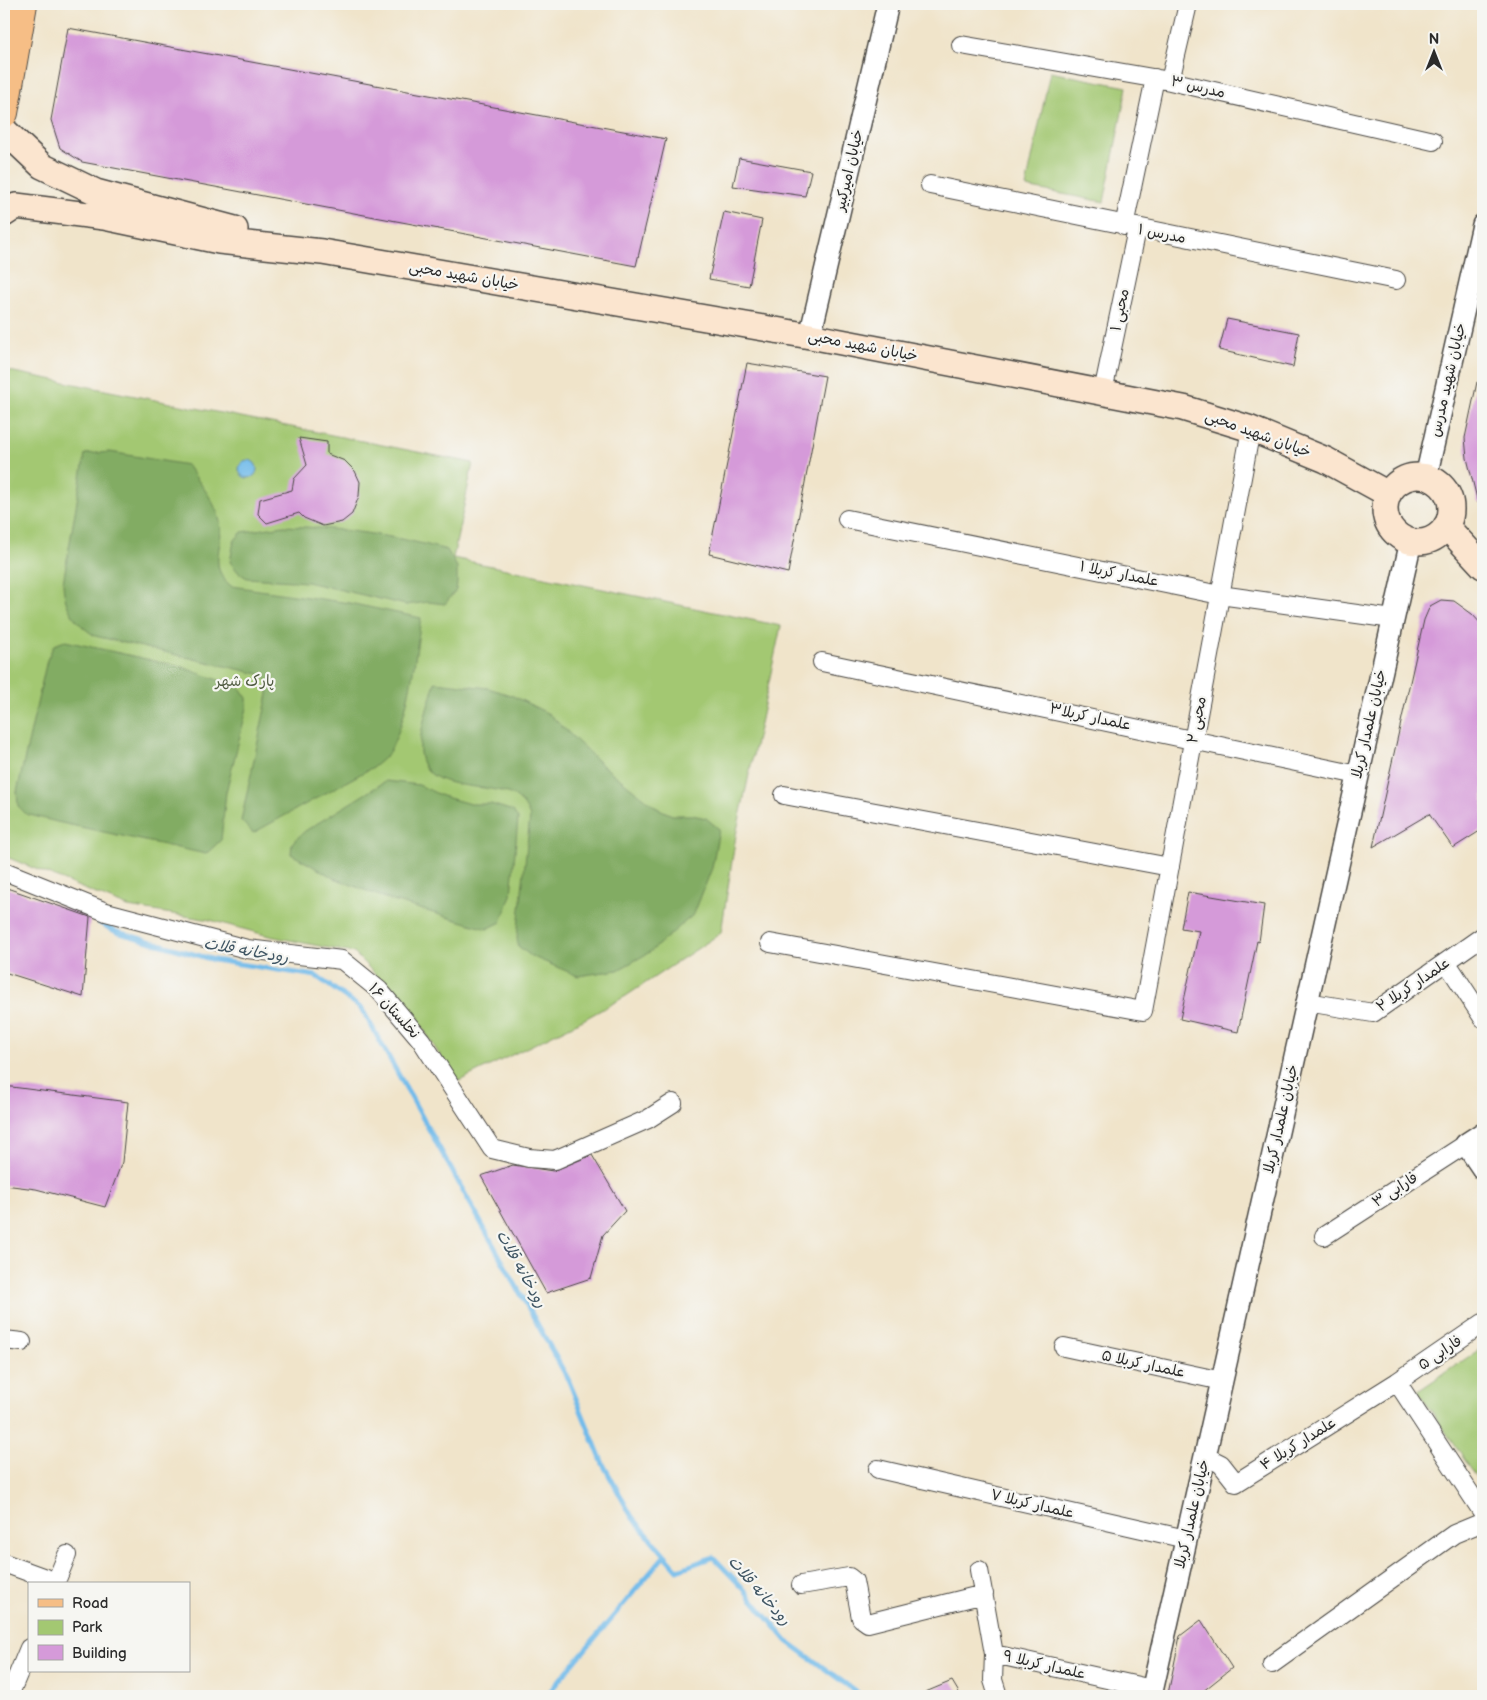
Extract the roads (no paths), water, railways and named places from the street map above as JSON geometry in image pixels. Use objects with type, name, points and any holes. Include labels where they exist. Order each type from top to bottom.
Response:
[{"type":"main road","points":[[4,113],[23,4]]},
{"type":"main road","name":"خیابان شهید محبی","points":[[4,130],[42,166],[96,192],[322,252]]},
{"type":"main road","name":"خیابان شهید محبی","points":[[4,214],[16,206],[104,216],[219,242],[322,252],[810,336],[1183,408],[1251,429],[1326,460],[1388,494]]},
{"type":"main road","points":[[1415,476],[1426,478],[1440,485],[1448,497],[1450,517],[1446,526],[1431,539],[1411,541],[1394,532],[1388,523],[1385,504],[1388,494],[1395,485],[1404,479],[1415,476]]},
{"type":"main road","points":[[1446,526],[1483,566]]},
{"type":"street","name":"خیابان امیرکبیر","points":[[810,336],[888,4]]},
{"type":"street","name":"محبی ۱","points":[[1103,392],[1131,227],[1163,80],[1188,4]]},
{"type":"street","name":"مدرس ۳","points":[[962,45],[1163,80],[1433,140]]},
{"type":"street","name":"مدرس ۱","points":[[930,185],[1396,280]]},
{"type":"street","name":"خیابان شهید مدرس","points":[[1426,478],[1483,225]]},
{"type":"street","name":"محبی ۲","points":[[770,943],[1143,1011],[1251,429]]},
{"type":"street","name":"علمدار کربلا ۱","points":[[847,519],[1220,595],[1393,619]]},
{"type":"street","name":"خیابان علمدار کربلا","points":[[1152,1693],[1411,541]]},
{"type":"street","name":"علمدار کربلا۳","points":[[822,662],[1358,775]]},
{"type":"street","points":[[784,795],[1170,866]]},
{"type":"street","name":"نخلستان ۱۶","points":[[4,871],[106,912],[248,949],[342,960],[379,990],[421,1040],[492,1149],[529,1158],[555,1160],[648,1119],[672,1103]]},
{"type":"street","name":"علمدار کربلا ۲","points":[[1307,1002],[1373,1013],[1483,936]]},
{"type":"street","points":[[1447,963],[1483,1018]]},
{"type":"street","points":[[1475,1138],[1483,1169]]},
{"type":"street","name":"فارابی ۳","points":[[1324,1236],[1475,1138]]},
{"type":"street","name":"فارابی ۵","points":[[1396,1382],[1483,1323]]},
{"type":"street","points":[[4,1340],[22,1342]]},
{"type":"street","name":"علمدار کربلا ۵","points":[[1064,1347],[1222,1381]]},
{"type":"street","points":[[1396,1382],[1483,1512]]},
{"type":"street","name":"علمدار کربلا ۴","points":[[1205,1456],[1221,1464],[1236,1483],[1396,1382]]},
{"type":"street","name":"علمدار کربلا ۷","points":[[878,1469],[1186,1540]]},
{"type":"street","points":[[1272,1664],[1454,1534],[1483,1522]]},
{"type":"street","points":[[56,1582],[67,1556]]},
{"type":"street","points":[[4,1563],[53,1582]]},
{"type":"street","points":[[979,1570],[994,1654],[993,1680],[998,1696]]},
{"type":"street","points":[[801,1586],[849,1577],[854,1581],[862,1618],[868,1623],[984,1594]]},
{"type":"street","points":[[9,1696],[28,1650]]},
{"type":"street","name":"علمدار کربلا ۹","points":[[994,1654],[1152,1693]]},
{"type":"water","points":[[248,460],[254,463],[257,469],[254,475],[248,478],[242,475],[239,469],[242,463]]},
{"type":"waterway","name":"رودخانه قلات","points":[[100,923],[117,932],[214,960],[316,976],[362,1009],[568,1379],[603,1464],[632,1517],[678,1570],[713,1557],[742,1587],[787,1641],[862,1696]]},
{"type":"waterway","points":[[546,1696],[665,1555]]},
{"type":"park label","name":"پارک شهر","points":[[245,681]]}]
